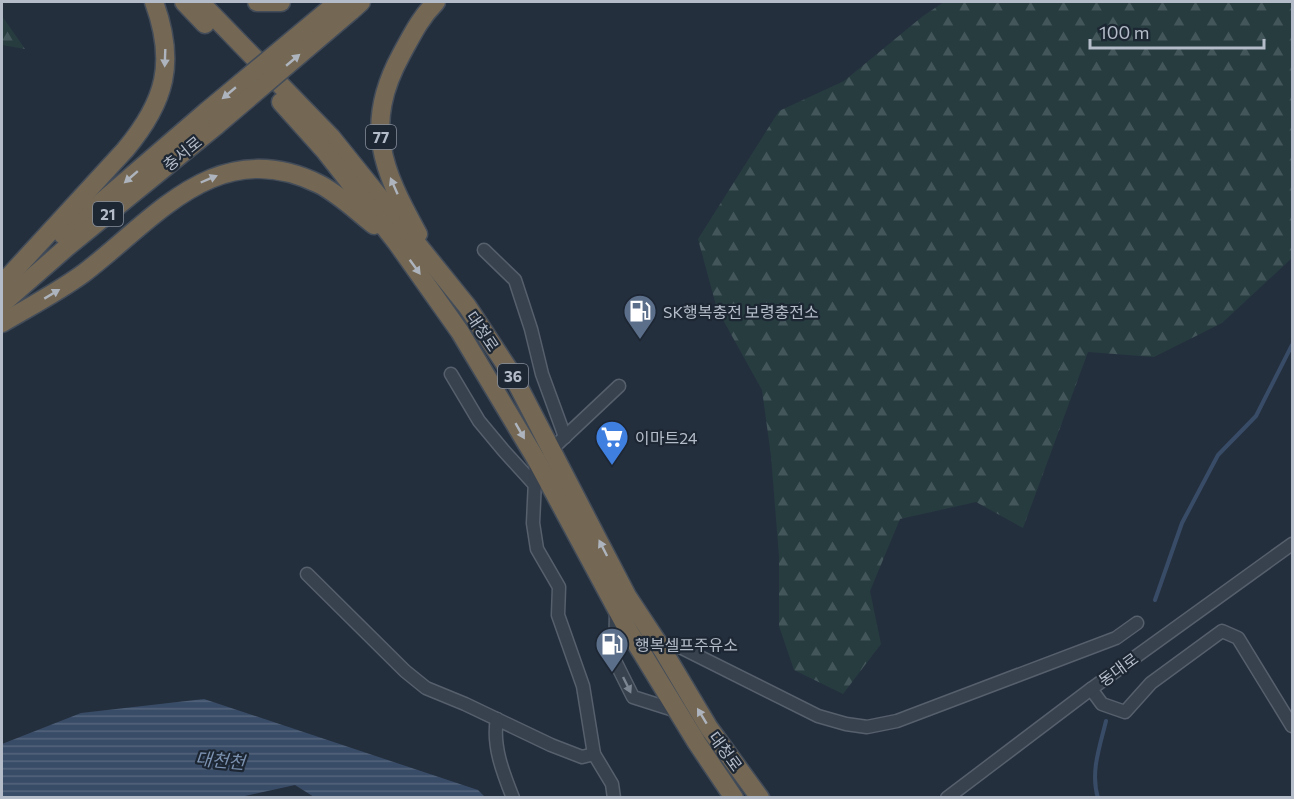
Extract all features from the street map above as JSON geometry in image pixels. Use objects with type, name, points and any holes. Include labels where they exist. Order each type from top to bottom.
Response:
[{"type":"highway","points":[[2,285],[125,150],[153,112],[160,95],[165,64],[163,32],[154,2]]},
{"type":"highway","name":"대청로","points":[[183,2],[325,151],[397,243],[460,332],[536,459],[616,608],[677,711],[734,798]]},
{"type":"highway","name":"대청로","points":[[200,2],[332,137],[466,306],[559,443],[627,596],[709,728],[760,798]]},
{"type":"highway","points":[[257,2],[281,2]]},
{"type":"highway","name":"77","points":[[436,2],[422,16],[393,69],[383,95],[380,124],[384,160],[390,178],[403,207],[441,275]]},
{"type":"highway","name":"21","points":[[212,118],[350,5]]},
{"type":"highway","name":"충서로","points":[[2,285],[212,118]]},
{"type":"highway","name":"충서로","points":[[2,304],[212,118]]},
{"type":"highway","points":[[2,323],[58,291],[84,273],[185,191],[227,172],[258,169],[289,173],[304,178],[337,195],[397,243]]},
{"type":"street","points":[[484,250],[515,280],[531,329],[559,443]]},
{"type":"street","points":[[451,374],[479,421],[534,484]]},
{"type":"street","points":[[614,798],[612,784],[594,754],[583,686],[558,615],[559,587],[537,549],[532,523],[536,459],[559,443],[619,386]]},
{"type":"street","name":"동대로","points":[[946,798],[1091,689],[1293,544]]},
{"type":"street","points":[[307,574],[426,688],[551,745],[582,757],[594,754]]},
{"type":"street","points":[[616,608],[615,662],[633,697],[677,711]]},
{"type":"street","points":[[662,649],[680,647],[818,716],[867,727],[897,721],[1116,638],[1137,623]]},
{"type":"street","points":[[1091,689],[1102,704],[1125,712],[1151,683],[1222,631],[1238,638],[1293,726]]},
{"type":"street","points":[[497,719],[494,733],[495,744],[513,798]]},
{"type":"green space","points":[[944,2],[1292,2],[1292,258],[1222,323],[1154,357],[1088,352],[1023,528],[976,502],[900,519],[870,591],[881,644],[843,694],[794,670],[779,626],[779,556],[771,456],[762,390],[717,309],[698,239],[779,111],[844,81],[923,16]]},
{"type":"green space","points":[[2,16],[25,49],[2,45]]},
{"type":"water","name":"대천천","points":[[204,699],[478,790],[485,797],[314,797],[295,785],[236,798],[2,797],[2,744],[81,713]]},
{"type":"waterway","points":[[1155,600],[1182,523],[1218,455],[1256,416],[1292,345]]},
{"type":"waterway","points":[[1098,798],[1095,769],[1106,721]]},
{"type":"place","name":"SK행복충전 보령충전소","points":[[640,340]]},
{"type":"place","name":"이마트24","points":[[612,466]]},
{"type":"place","name":"행복셀프주유소","points":[[612,673]]}]
